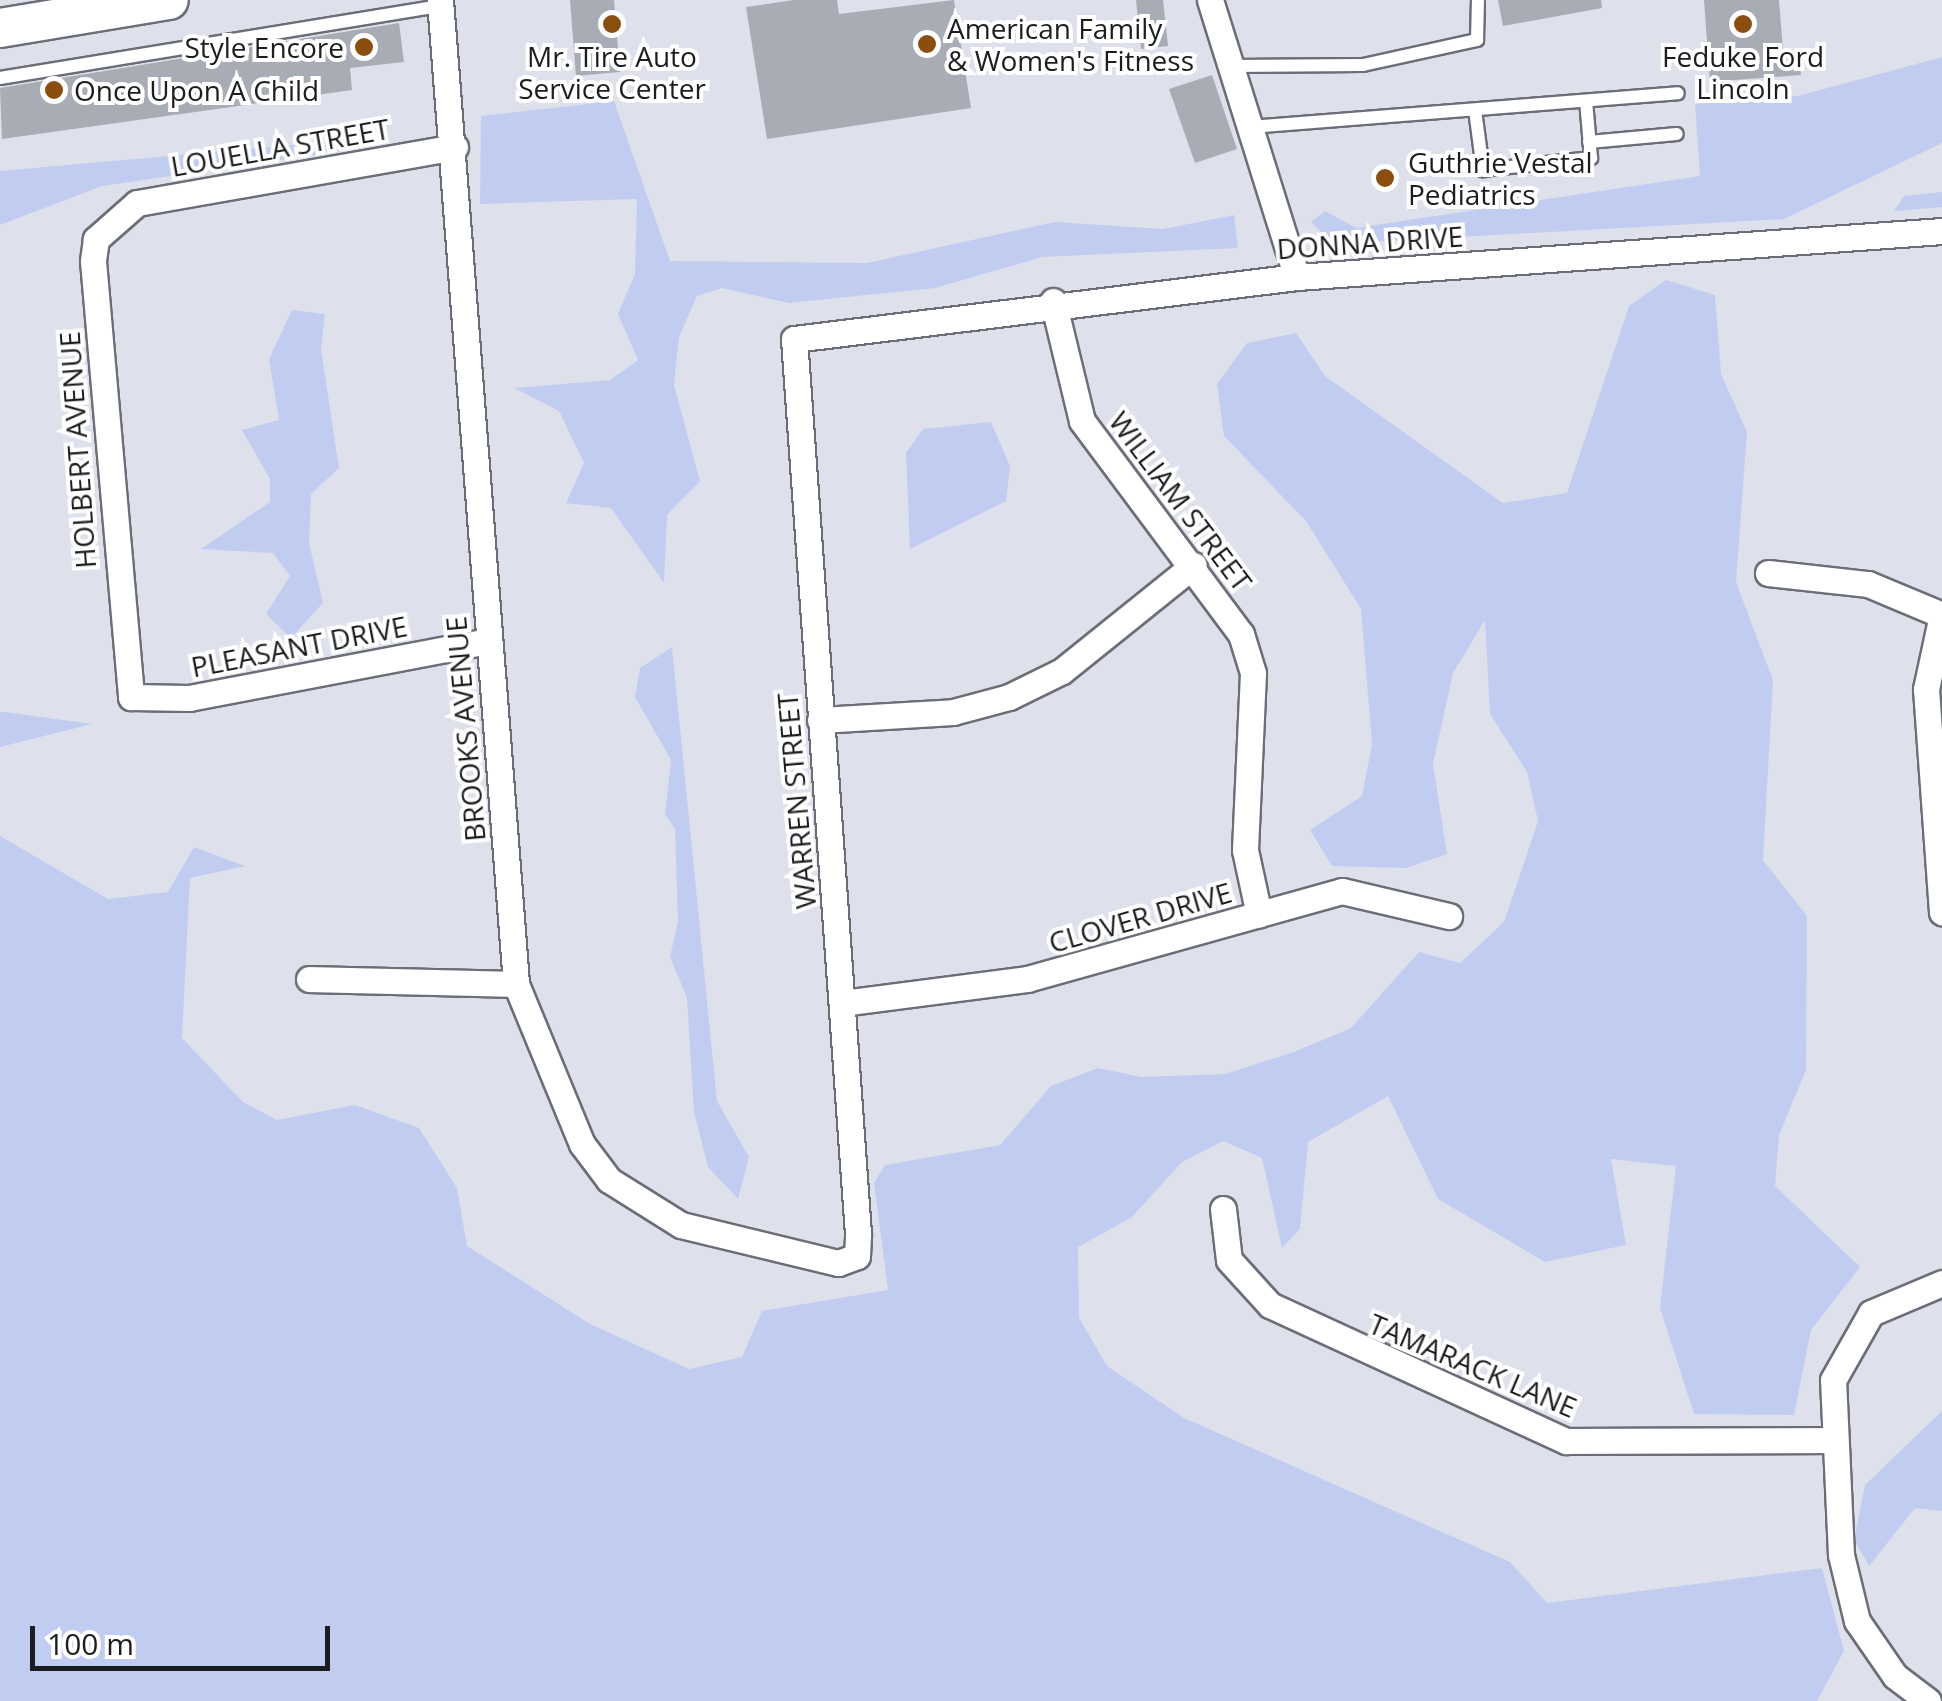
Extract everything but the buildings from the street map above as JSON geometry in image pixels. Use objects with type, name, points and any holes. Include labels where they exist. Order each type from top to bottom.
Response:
[{"type":"main road","points":[[0,28],[169,0]]},
{"type":"street","points":[[1210,0],[1297,277]]},
{"type":"street","name":"BROOKS AVENUE","points":[[440,3],[455,147],[516,984],[582,1144],[608,1180],[681,1225],[844,1262]]},
{"type":"street","name":"LOUELLA STREET","points":[[118,214],[138,202],[455,147]]},
{"type":"street","name":"HOLBERT AVENUE","points":[[118,214],[96,240],[94,261],[125,689]]},
{"type":"street","name":"DONNA DRIVE","points":[[805,332],[1053,301],[1297,277],[1942,232]]},
{"type":"street","name":"WILLIAM STREET","points":[[1053,301],[1082,420],[1194,565],[1241,634],[1252,673],[1243,818],[1259,915]]},
{"type":"street","name":"WARREN STREET","points":[[805,332],[794,339],[792,360],[858,1234],[856,1256],[844,1262]]},
{"type":"street","points":[[820,720],[953,712],[1009,697],[1062,672],[1194,565]]},
{"type":"street","points":[[1768,573],[1868,584],[1942,615],[1926,689],[1936,748],[1942,912]]},
{"type":"street","name":"PLEASANT DRIVE","points":[[125,689],[151,701],[189,698],[488,641]]},
{"type":"street","name":"CLOVER DRIVE","points":[[842,1003],[1027,979],[1342,891],[1449,916]]},
{"type":"street","points":[[309,979],[516,984]]},
{"type":"street","name":"TAMARACK LANE","points":[[1223,1210],[1228,1260],[1270,1305],[1566,1441],[1833,1440]]},
{"type":"street","points":[[1928,1701],[1884,1663],[1856,1621],[1833,1440],[1832,1380],[1852,1334],[1872,1314],[1942,1283]]},
{"type":"lane","points":[[1231,66],[1363,65],[1477,40],[1478,0]]},
{"type":"lane","points":[[0,78],[440,3]]},
{"type":"lane","points":[[1250,127],[1678,93]]},
{"type":"lane","points":[[1475,110],[1483,170],[1591,158],[1586,100]]},
{"type":"lane","points":[[1590,142],[1677,134]]},
{"type":"shaded area","points":[[1942,57],[1942,143],[1784,219],[1333,244],[1311,222],[1325,211],[1356,228],[1700,176],[1695,104],[1798,96]]},
{"type":"shaded area","points":[[614,101],[670,261],[867,263],[1055,222],[1163,229],[1234,215],[1238,248],[1042,257],[935,288],[789,303],[722,288],[697,296],[679,337],[674,385],[700,481],[667,515],[664,583],[611,508],[566,503],[584,463],[559,411],[514,388],[610,380],[638,360],[618,314],[635,274],[637,199],[480,204],[481,116]]},
{"type":"shaded area","points":[[326,142],[348,150],[102,186],[0,225],[0,171]]},
{"type":"shaded area","points":[[1942,192],[1942,207],[1894,211],[1904,196]]},
{"type":"shaded area","points":[[1666,280],[1715,295],[1721,374],[1747,432],[1736,582],[1773,680],[1763,860],[1807,916],[1806,1070],[1779,1135],[1775,1186],[1860,1267],[1811,1330],[1794,1415],[1694,1414],[1660,1308],[1676,1166],[1611,1159],[1626,1245],[1545,1262],[1438,1199],[1388,1096],[1308,1142],[1300,1229],[1282,1248],[1262,1158],[1223,1141],[1182,1162],[1132,1217],[1078,1247],[1079,1318],[1107,1366],[1184,1418],[1510,1562],[1547,1603],[1822,1568],[1844,1651],[1817,1701],[0,1701],[0,836],[108,899],[168,892],[194,847],[245,866],[190,878],[182,1038],[243,1102],[277,1120],[355,1105],[419,1128],[457,1188],[467,1246],[590,1324],[689,1369],[742,1357],[762,1311],[888,1290],[874,1183],[885,1165],[1000,1145],[1051,1086],[1098,1068],[1141,1077],[1225,1074],[1294,1052],[1351,1028],[1419,952],[1460,963],[1504,922],[1538,821],[1527,772],[1490,714],[1485,620],[1453,673],[1433,764],[1447,854],[1406,868],[1332,866],[1310,830],[1362,796],[1372,744],[1361,609],[1306,521],[1224,436],[1217,384],[1247,343],[1296,333],[1325,376],[1503,503],[1567,493],[1629,306]]},
{"type":"shaded area","points":[[292,310],[325,314],[321,349],[339,468],[311,494],[309,543],[323,603],[291,638],[266,614],[290,576],[273,553],[201,549],[270,502],[270,479],[242,430],[279,420],[269,359]]},
{"type":"shaded area","points":[[991,422],[1010,466],[1006,501],[910,549],[906,453],[923,429]]},
{"type":"shaded area","points":[[672,647],[717,1101],[749,1157],[738,1199],[708,1167],[694,1112],[687,998],[670,957],[678,921],[675,829],[665,814],[671,760],[635,697],[640,668]]},
{"type":"shaded area","points":[[0,712],[5,712],[92,724],[0,747]]},
{"type":"shaded area","points":[[1942,1411],[1942,1511],[1915,1508],[1869,1566],[1854,1540],[1865,1485]]},
{"type":"place","name":"Mr. Tire Auto Service Center","points":[[612,24]]},
{"type":"place","name":"Feduke Ford Lincoln","points":[[1743,24]]},
{"type":"place","name":"American Family & Women's Fitness","points":[[927,44]]},
{"type":"place","name":"Style Encore","points":[[364,47]]},
{"type":"place","name":"Once Upon A Child","points":[[54,90]]},
{"type":"place","name":"Guthrie Vestal Pediatrics","points":[[1385,178]]}]
